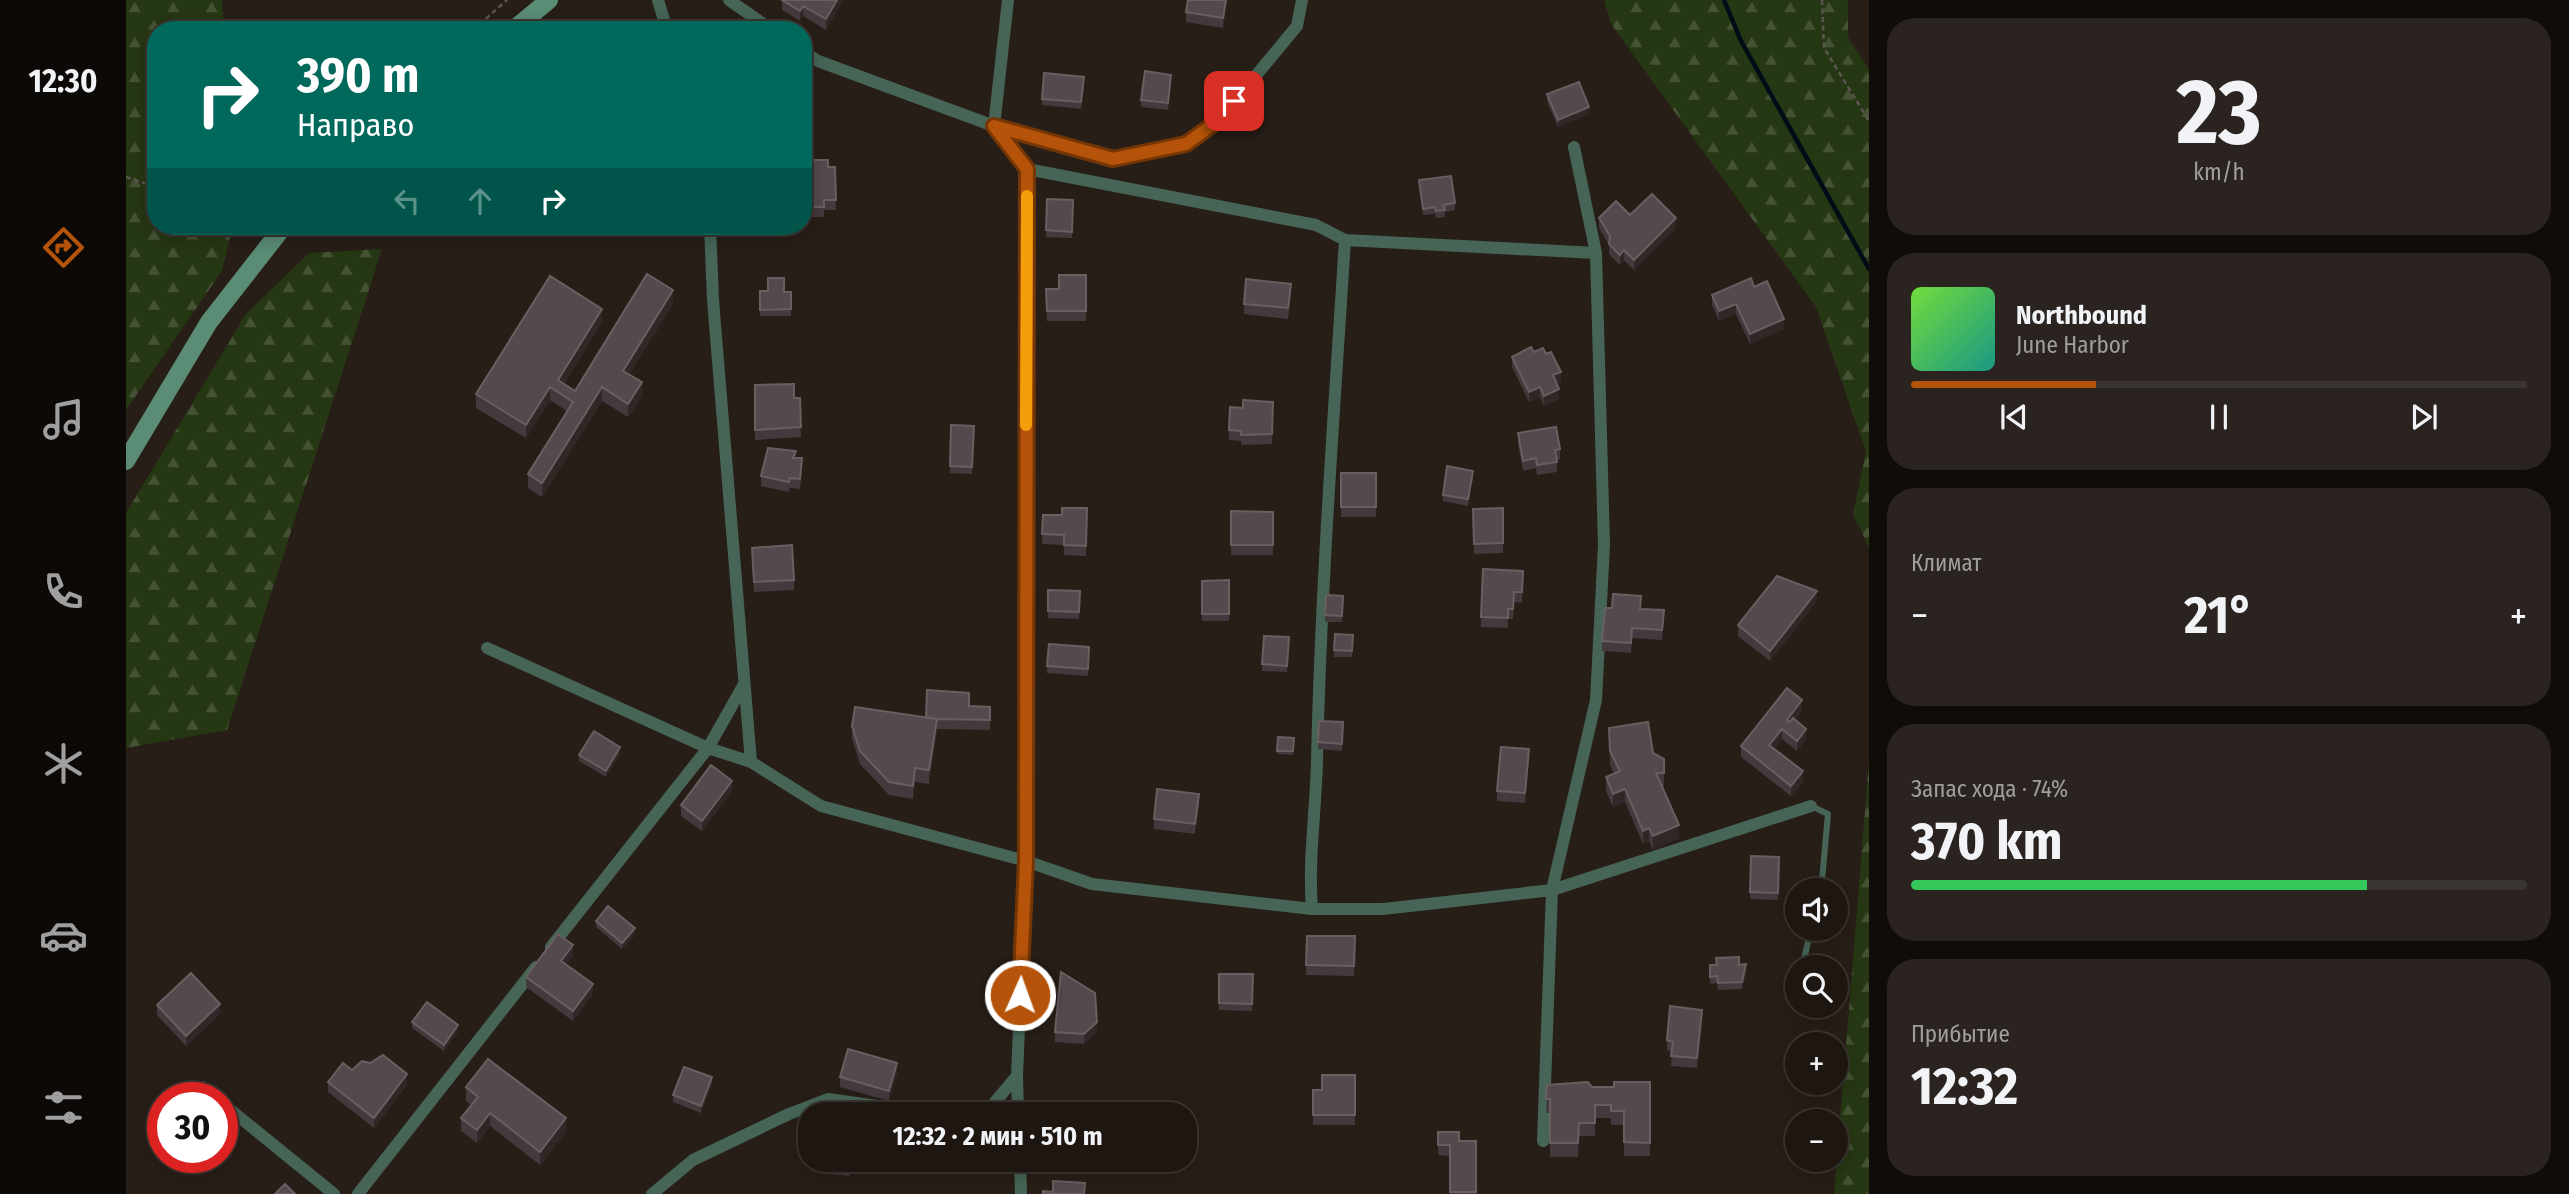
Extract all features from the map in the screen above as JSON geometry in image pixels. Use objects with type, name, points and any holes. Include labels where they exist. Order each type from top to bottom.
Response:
[{"type":"main road","points":[[524,21],[549,0]]},
{"type":"main road","points":[[126,461],[209,322],[277,235]]},
{"type":"street","points":[[658,0],[664,21]]},
{"type":"street","points":[[729,0],[759,21]]},
{"type":"street","points":[[1008,0],[994,126],[1027,169],[1026,861],[1018,1102]]},
{"type":"street","points":[[812,57],[994,126],[1113,159],[1186,144],[1219,120],[1297,26],[1301,0]]},
{"type":"street","points":[[1543,1141],[1552,890],[1596,700],[1604,545],[1597,253],[1574,147]]},
{"type":"street","points":[[1027,169],[1316,225],[1345,240],[1597,253]]},
{"type":"street","points":[[711,235],[751,762]]},
{"type":"street","points":[[1312,909],[1310,883],[1317,797],[1320,647],[1345,240]]},
{"type":"street","points":[[487,648],[708,748],[751,762],[821,806],[1026,861],[1092,884],[1312,909],[1383,909],[1552,890],[1811,806]]},
{"type":"street","points":[[358,1194],[708,748],[743,685]]},
{"type":"street","points":[[995,1102],[1017,1076]]},
{"type":"street","points":[[820,1102],[828,1099],[849,1102]]},
{"type":"street","points":[[652,1194],[693,1160],[798,1111]]},
{"type":"street","points":[[238,1116],[334,1194]]},
{"type":"street","points":[[1020,1172],[1021,1194]]},
{"type":"lane","points":[[1811,806],[1828,814],[1822,878]]},
{"type":"path","points":[[483,21],[507,0]]},
{"type":"path","points":[[1822,0],[1824,48],[1869,121]]},
{"type":"path","points":[[126,177],[147,184]]},
{"type":"green space","points":[[126,0],[222,0],[223,21],[147,21],[147,235],[231,235],[222,271],[126,410]]},
{"type":"green space","points":[[1604,0],[1848,0],[1848,37],[1869,70],[1869,548],[1853,514],[1866,452],[1816,307],[1611,24]]},
{"type":"green space","points":[[382,249],[227,730],[126,748],[126,513],[246,314],[309,253]]},
{"type":"green space","points":[[1869,761],[1869,1194],[1834,1194],[1836,1172],[1848,1172],[1848,1109],[1841,1109],[1842,1095],[1848,1095],[1847,1032]]},
{"type":"building","points":[[782,0],[837,0],[826,19],[803,6],[800,11]]},
{"type":"building","points":[[1188,0],[1226,0],[1223,18],[1186,12]]},
{"type":"building","points":[[1145,71],[1171,75],[1168,103],[1141,100]]},
{"type":"building","points":[[1044,73],[1084,77],[1081,102],[1042,99]]},
{"type":"building","points":[[1579,82],[1589,107],[1558,120],[1547,94]]},
{"type":"building","points":[[812,160],[828,160],[828,167],[835,167],[836,200],[824,200],[824,207],[812,207]]},
{"type":"building","points":[[1451,176],[1455,203],[1444,205],[1445,210],[1436,211],[1435,207],[1423,209],[1419,180]]},
{"type":"building","points":[[1652,194],[1676,218],[1634,260],[1624,250],[1620,255],[1609,244],[1610,236],[1599,218],[1616,201],[1630,215]]},
{"type":"building","points":[[1047,199],[1073,200],[1072,232],[1046,230]]},
{"type":"building","points":[[647,274],[673,290],[623,371],[642,382],[628,404],[602,387],[542,483],[528,474],[573,402],[550,387],[526,425],[476,394],[550,276],[602,309],[558,380],[575,391]]},
{"type":"building","points":[[1059,275],[1086,275],[1086,311],[1047,311],[1046,289],[1059,289]]},
{"type":"building","points":[[768,278],[784,278],[784,292],[791,292],[791,309],[760,310],[760,291],[768,291]]},
{"type":"building","points":[[1751,278],[1754,287],[1767,281],[1784,319],[1750,334],[1736,304],[1719,311],[1712,295]]},
{"type":"building","points":[[1246,279],[1291,284],[1288,308],[1244,304]]},
{"type":"building","points":[[1531,347],[1534,352],[1543,348],[1546,354],[1551,352],[1561,372],[1553,375],[1559,389],[1544,396],[1540,387],[1529,392],[1512,357]]},
{"type":"building","points":[[794,384],[794,398],[800,398],[801,427],[755,430],[755,385]]},
{"type":"building","points":[[1243,400],[1273,402],[1272,434],[1241,435],[1241,431],[1229,430],[1230,407],[1243,408]]},
{"type":"building","points":[[951,425],[974,426],[972,467],[950,466]]},
{"type":"building","points":[[1556,427],[1560,449],[1555,450],[1557,462],[1537,465],[1536,458],[1523,461],[1518,433]]},
{"type":"building","points":[[768,448],[796,451],[793,458],[802,458],[800,479],[790,478],[789,482],[761,476]]},
{"type":"building","points":[[1447,466],[1473,471],[1468,499],[1443,495]]},
{"type":"building","points":[[1341,473],[1376,473],[1376,507],[1341,507]]},
{"type":"building","points":[[1062,508],[1087,508],[1086,546],[1064,545],[1064,535],[1042,534],[1043,515],[1062,515]]},
{"type":"building","points":[[1503,508],[1503,543],[1474,544],[1473,509]]},
{"type":"building","points":[[1231,511],[1273,512],[1273,545],[1231,545]]},
{"type":"building","points":[[792,545],[794,580],[754,582],[752,548]]},
{"type":"building","points":[[1483,569],[1523,571],[1522,592],[1514,592],[1513,609],[1508,609],[1508,618],[1481,617]]},
{"type":"building","points":[[1777,576],[1817,591],[1770,651],[1738,625]]},
{"type":"building","points":[[1229,580],[1229,614],[1202,614],[1202,581]]},
{"type":"building","points":[[1048,590],[1080,591],[1079,612],[1048,611]]},
{"type":"building","points":[[1613,594],[1641,596],[1640,609],[1664,610],[1662,630],[1632,628],[1631,643],[1602,641],[1605,608],[1612,608]]},
{"type":"building","points":[[1326,595],[1343,596],[1342,616],[1325,615]]},
{"type":"building","points":[[1335,634],[1353,635],[1352,651],[1334,650]]},
{"type":"building","points":[[1264,636],[1289,637],[1287,666],[1262,664]]},
{"type":"building","points":[[1049,644],[1089,647],[1088,669],[1047,666]]},
{"type":"building","points":[[1787,688],[1802,700],[1787,720],[1790,722],[1793,718],[1806,729],[1797,741],[1782,729],[1769,745],[1803,771],[1791,786],[1741,746]]},
{"type":"building","points":[[927,690],[969,693],[969,706],[990,707],[990,720],[926,717]]},
{"type":"building","points":[[855,707],[937,719],[929,770],[915,768],[913,786],[889,782],[860,751],[852,726]]},
{"type":"building","points":[[1319,721],[1343,722],[1342,744],[1318,742]]},
{"type":"building","points":[[1648,722],[1653,753],[1664,759],[1664,773],[1656,773],[1679,825],[1653,836],[1649,828],[1643,831],[1625,789],[1613,794],[1606,777],[1620,771],[1610,751],[1609,728]]},
{"type":"building","points":[[594,731],[620,747],[606,771],[579,755]]},
{"type":"building","points":[[1278,737],[1294,738],[1293,751],[1277,751]]},
{"type":"building","points":[[1501,747],[1529,749],[1525,793],[1497,791]]},
{"type":"building","points":[[711,765],[732,781],[702,821],[681,805]]},
{"type":"building","points":[[1157,789],[1199,794],[1195,824],[1154,819]]},
{"type":"building","points":[[1751,856],[1779,857],[1778,893],[1750,892]]},
{"type":"building","points":[[608,906],[635,928],[622,943],[596,921]]},
{"type":"building","points":[[558,934],[573,945],[561,961],[593,984],[573,1011],[526,977]]},
{"type":"building","points":[[1307,936],[1355,936],[1354,966],[1306,965]]},
{"type":"building","points":[[1739,957],[1739,965],[1746,964],[1742,982],[1718,983],[1717,976],[1710,977],[1710,965],[1717,965],[1716,958]]},
{"type":"building","points":[[1061,972],[1095,993],[1097,1022],[1084,1034],[1055,1032]]},
{"type":"building","points":[[191,973],[220,1004],[186,1036],[157,1005]]},
{"type":"building","points":[[1219,974],[1253,974],[1252,1004],[1219,1003]]},
{"type":"building","points":[[427,1002],[458,1025],[444,1045],[412,1022]]},
{"type":"building","points":[[1670,1006],[1702,1010],[1697,1058],[1671,1056],[1673,1042],[1667,1040]]},
{"type":"building","points":[[848,1049],[897,1063],[889,1091],[840,1077]]},
{"type":"building","points":[[383,1055],[407,1074],[374,1118],[328,1082],[343,1063],[352,1070],[362,1061],[370,1063]]},
{"type":"building","points":[[488,1059],[566,1118],[540,1152],[490,1113],[477,1130],[461,1118],[478,1097],[466,1087]]},
{"type":"building","points":[[684,1067],[712,1077],[701,1106],[673,1095]]},
{"type":"building","points":[[1322,1075],[1355,1075],[1355,1115],[1313,1115],[1313,1090],[1322,1090]]},
{"type":"building","points":[[1588,1082],[1592,1087],[1614,1087],[1614,1082],[1650,1082],[1650,1143],[1624,1142],[1624,1111],[1611,1111],[1611,1105],[1595,1105],[1595,1123],[1579,1123],[1578,1143],[1550,1143],[1550,1099],[1546,1099],[1547,1085]]},
{"type":"building","points":[[1438,1132],[1459,1132],[1459,1141],[1476,1141],[1476,1192],[1450,1192],[1450,1145],[1438,1145]]},
{"type":"building","points":[[1053,1181],[1085,1183],[1084,1194],[1043,1194],[1043,1191],[1053,1192]]},
{"type":"building","points":[[285,1184],[295,1194],[275,1194]]},
{"type":"waterway","points":[[1724,0],[1741,41],[1869,269]]},
{"type":"slow traffic","points":[[1026,425],[1027,196]]},
{"type":"route","points":[[1020,995],[1026,861],[1027,169],[994,126],[1113,159],[1186,144],[1219,120],[1234,101]]}]
